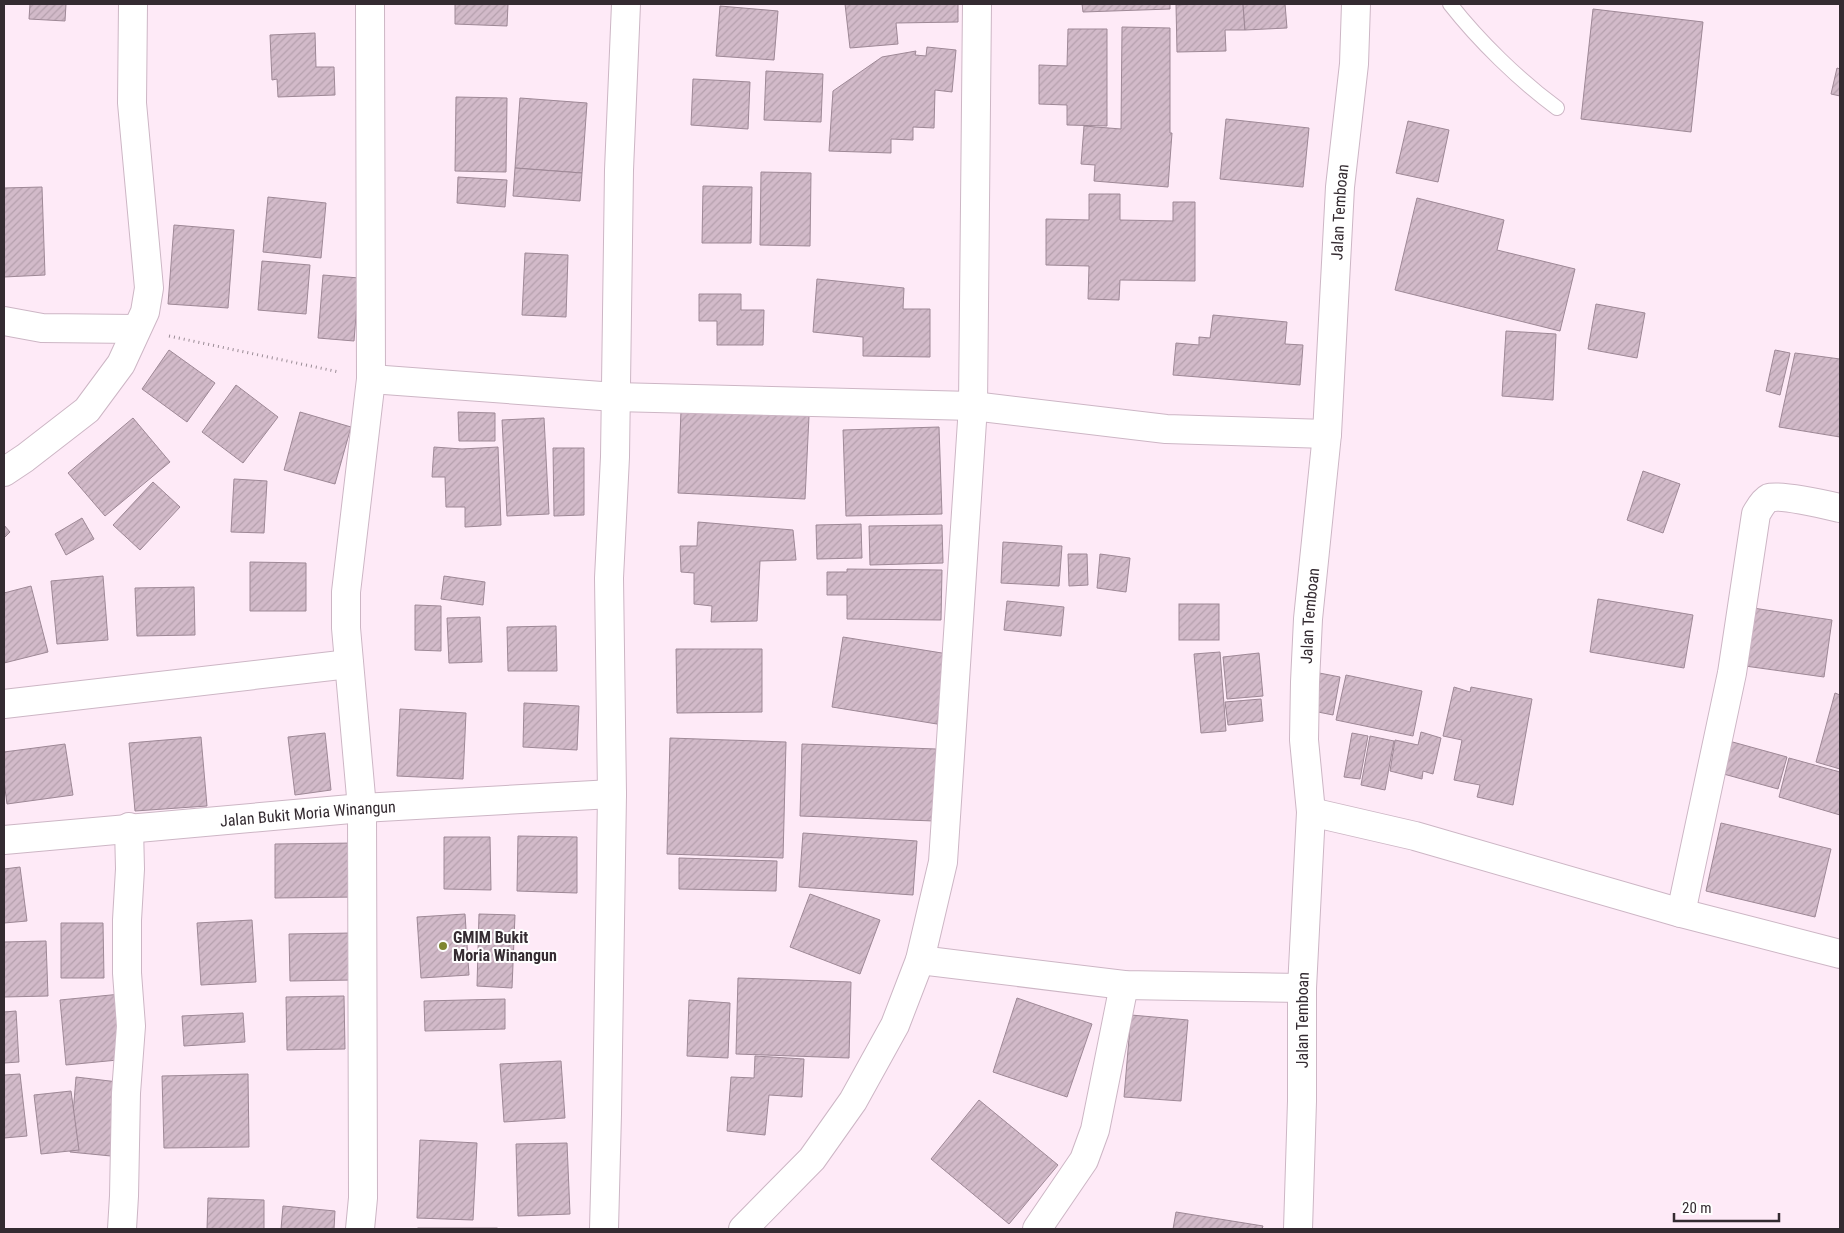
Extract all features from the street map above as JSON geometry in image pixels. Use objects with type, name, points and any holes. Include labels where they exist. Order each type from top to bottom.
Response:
[{"type":"street","points":[[4,472],[87,410],[121,364],[145,312],[150,288],[132,103],[133,4]]},
{"type":"street","points":[[360,1229],[363,1198],[362,808],[346,628],[346,592],[371,379],[370,4]]},
{"type":"street","points":[[604,1229],[612,794],[609,578],[615,457],[619,170],[626,4]]},
{"type":"street","points":[[743,1229],[812,1159],[853,1101],[895,1025],[920,960],[943,862],[973,406],[977,4]]},
{"type":"street","name":"Jalan Temboan","points":[[1298,1229],[1302,1101],[1302,988],[1311,812],[1304,740],[1305,673],[1308,619],[1327,434],[1340,187],[1354,64],[1356,4]]},
{"type":"street","points":[[4,321],[42,328],[136,330]]},
{"type":"street","points":[[371,379],[615,397],[973,406],[1166,430],[1327,434]]},
{"type":"street","points":[[1681,913],[1732,673],[1756,514],[1768,498],[1782,498],[1840,508]]},
{"type":"street","points":[[4,704],[349,664]]},
{"type":"street","name":"Jalan Bukit Moria Winangun","points":[[4,840],[129,827],[362,808],[612,794]]},
{"type":"street","points":[[1311,812],[1415,836],[1681,913],[1840,954]]},
{"type":"street","points":[[122,1229],[126,1093],[131,1026],[127,973],[130,869],[129,827]]},
{"type":"street","points":[[920,960],[1124,985],[1302,988]]},
{"type":"street","points":[[1037,1229],[1084,1160],[1095,1130],[1124,985]]},
{"type":"lane","points":[[1450,4],[1474,33],[1537,94],[1557,108]]},
{"type":"path","points":[[136,330],[371,379]]},
{"type":"building","points":[[30,4],[66,4],[65,21],[29,19]]},
{"type":"building","points":[[455,4],[508,4],[507,26],[455,24]]},
{"type":"building","points":[[845,4],[958,4],[958,22],[896,23],[898,44],[850,48]]},
{"type":"building","points":[[1082,4],[1170,4],[1170,9],[1083,12]]},
{"type":"building","points":[[1243,4],[1245,30],[1225,30],[1226,51],[1177,52],[1176,5]]},
{"type":"building","points":[[1243,4],[1285,4],[1287,28],[1245,30]]},
{"type":"building","points":[[720,6],[778,11],[774,60],[716,56]]},
{"type":"building","points":[[1593,9],[1703,22],[1691,132],[1581,119]]},
{"type":"building","points":[[1122,27],[1170,28],[1170,133],[1172,133],[1168,187],[1094,181],[1095,165],[1081,164],[1084,126],[1121,129]]},
{"type":"building","points":[[1068,29],[1107,29],[1107,126],[1067,125],[1067,105],[1039,104],[1039,65],[1067,66]]},
{"type":"building","points":[[315,33],[316,67],[334,67],[335,95],[278,97],[277,79],[272,80],[270,35]]},
{"type":"building","points":[[927,47],[956,50],[952,92],[935,90],[934,128],[913,127],[913,140],[891,139],[891,153],[829,151],[833,91],[882,57],[916,51],[915,55],[926,56]]},
{"type":"building","points":[[1837,68],[1840,69],[1840,96],[1831,94]]},
{"type":"building","points":[[766,71],[823,74],[821,122],[764,120]]},
{"type":"building","points":[[693,79],[750,82],[748,129],[691,125]]},
{"type":"building","points":[[456,97],[507,98],[506,172],[455,171]]},
{"type":"building","points":[[520,98],[587,103],[582,173],[515,168]]},
{"type":"building","points":[[1226,119],[1309,128],[1303,187],[1220,179]]},
{"type":"building","points":[[1408,121],[1449,130],[1438,182],[1396,173]]},
{"type":"building","points":[[515,168],[582,173],[580,201],[513,196]]},
{"type":"building","points":[[761,172],[811,173],[810,246],[760,245]]},
{"type":"building","points":[[458,177],[507,180],[505,207],[457,203]]},
{"type":"building","points":[[703,186],[752,187],[751,243],[702,243]]},
{"type":"building","points":[[42,187],[45,275],[4,277],[4,188]]},
{"type":"building","points":[[1089,194],[1120,194],[1120,220],[1173,221],[1173,202],[1195,202],[1195,281],[1120,280],[1119,300],[1088,299],[1089,266],[1046,265],[1046,219],[1089,220]]},
{"type":"building","points":[[268,197],[326,203],[321,258],[263,252]]},
{"type":"building","points":[[1417,198],[1504,220],[1497,250],[1575,269],[1560,331],[1395,290]]},
{"type":"building","points":[[174,225],[234,230],[228,308],[168,304]]},
{"type":"building","points":[[525,253],[568,255],[566,317],[522,315]]},
{"type":"building","points":[[262,261],[310,265],[306,314],[258,310]]},
{"type":"building","points":[[323,275],[359,278],[354,341],[318,338]]},
{"type":"building","points":[[817,279],[904,288],[903,309],[930,309],[930,357],[863,356],[863,337],[813,332]]},
{"type":"building","points":[[699,294],[741,294],[741,310],[764,310],[763,345],[717,345],[717,321],[699,321]]},
{"type":"building","points":[[1596,304],[1645,313],[1637,358],[1588,349]]},
{"type":"building","points":[[1213,315],[1287,322],[1285,344],[1303,345],[1300,385],[1173,375],[1176,343],[1199,345],[1199,337],[1210,338]]},
{"type":"building","points":[[1506,331],[1556,334],[1553,400],[1502,396]]},
{"type":"building","points":[[169,350],[215,383],[187,422],[142,389]]},
{"type":"building","points":[[1775,350],[1790,353],[1780,395],[1766,391]]},
{"type":"building","points":[[1795,353],[1840,359],[1840,437],[1779,427]]},
{"type":"building","points":[[236,385],[278,417],[243,463],[202,432]]},
{"type":"building","points":[[681,410],[809,416],[805,499],[678,493]]},
{"type":"building","points":[[300,412],[351,427],[335,484],[284,470]]},
{"type":"building","points":[[458,412],[495,413],[495,441],[459,441]]},
{"type":"building","points":[[133,418],[170,462],[105,516],[68,473]]},
{"type":"building","points":[[544,418],[549,514],[507,516],[502,420]]},
{"type":"building","points":[[939,427],[942,514],[846,516],[843,430]]},
{"type":"building","points":[[434,447],[462,449],[498,447],[501,525],[465,527],[465,507],[446,507],[445,477],[432,477]]},
{"type":"building","points":[[553,448],[584,448],[584,515],[554,516]]},
{"type":"building","points":[[1643,471],[1680,484],[1663,533],[1627,520]]},
{"type":"building","points":[[234,479],[267,481],[264,533],[231,532]]},
{"type":"building","points":[[153,482],[180,507],[140,550],[113,525]]},
{"type":"building","points":[[82,518],[94,539],[66,555],[55,534]]},
{"type":"building","points":[[698,522],[793,530],[796,560],[760,561],[757,621],[711,622],[712,606],[694,604],[694,573],[681,572],[680,546],[697,546]]},
{"type":"building","points":[[861,524],[862,558],[817,559],[816,525]]},
{"type":"building","points":[[4,525],[10,532],[4,538]]},
{"type":"building","points":[[942,525],[943,563],[870,565],[869,526]]},
{"type":"building","points":[[1003,542],[1062,546],[1059,586],[1001,583]]},
{"type":"building","points":[[1068,554],[1087,554],[1088,585],[1069,586]]},
{"type":"building","points":[[1100,554],[1130,558],[1126,592],[1097,588]]},
{"type":"building","points":[[250,562],[306,563],[306,611],[250,611]]},
{"type":"building","points":[[847,569],[942,570],[941,620],[847,619],[847,595],[827,595],[827,572],[847,572]]},
{"type":"building","points":[[103,576],[108,640],[57,644],[51,581]]},
{"type":"building","points":[[444,576],[485,582],[483,605],[441,599]]},
{"type":"building","points":[[31,586],[48,652],[4,663],[4,593]]},
{"type":"building","points":[[194,587],[195,635],[137,636],[135,588]]},
{"type":"building","points":[[1598,599],[1693,615],[1684,668],[1590,652]]},
{"type":"building","points":[[1007,601],[1064,607],[1061,636],[1004,630]]},
{"type":"building","points":[[1179,604],[1219,604],[1219,640],[1179,640]]},
{"type":"building","points":[[415,605],[441,606],[441,651],[415,650]]},
{"type":"building","points":[[1753,608],[1832,620],[1824,677],[1745,666]]},
{"type":"building","points":[[480,617],[482,662],[449,663],[447,618]]},
{"type":"building","points":[[556,626],[557,671],[508,671],[507,627]]},
{"type":"building","points":[[843,637],[948,654],[937,724],[832,707]]},
{"type":"building","points":[[676,649],[762,649],[762,712],[677,713]]},
{"type":"building","points":[[1220,652],[1226,731],[1201,733],[1194,654]]},
{"type":"building","points":[[1259,653],[1263,696],[1227,699],[1223,657]]},
{"type":"building","points":[[1314,672],[1340,677],[1333,715],[1308,710]]},
{"type":"building","points":[[1346,675],[1422,691],[1413,736],[1336,720]]},
{"type":"building","points":[[1454,687],[1470,692],[1471,687],[1532,699],[1513,805],[1477,797],[1480,785],[1454,780],[1462,740],[1443,736]]},
{"type":"building","points":[[1835,693],[1840,695],[1840,769],[1816,762]]},
{"type":"building","points":[[1261,699],[1263,721],[1228,725],[1225,702]]},
{"type":"building","points":[[524,703],[579,706],[577,750],[523,747]]},
{"type":"building","points":[[400,709],[466,713],[463,779],[397,776]]},
{"type":"building","points":[[1421,732],[1441,738],[1433,774],[1423,771],[1422,779],[1390,771],[1395,740],[1418,745]]},
{"type":"building","points":[[325,733],[331,790],[295,795],[288,737]]},
{"type":"building","points":[[1352,733],[1368,736],[1360,779],[1344,777]]},
{"type":"building","points":[[1370,736],[1394,741],[1385,790],[1361,785]]},
{"type":"building","points":[[201,737],[207,806],[135,811],[129,743]]},
{"type":"building","points":[[670,738],[786,742],[783,858],[667,854]]},
{"type":"building","points":[[1729,741],[1787,757],[1778,789],[1720,773]]},
{"type":"building","points":[[65,744],[73,795],[7,804],[4,781],[4,752]]},
{"type":"building","points":[[802,744],[936,749],[934,821],[800,816]]},
{"type":"building","points":[[1789,758],[1840,772],[1840,815],[1779,797]]},
{"type":"building","points":[[1721,823],[1831,849],[1815,917],[1706,891]]},
{"type":"building","points":[[803,833],[917,841],[913,895],[799,887]]},
{"type":"building","points":[[518,836],[577,837],[577,893],[517,891]]},
{"type":"building","points":[[444,837],[490,837],[491,890],[444,889]]},
{"type":"building","points":[[355,843],[356,897],[275,898],[275,844]]},
{"type":"building","points":[[679,858],[777,861],[776,891],[679,889]]},
{"type":"building","points":[[20,867],[27,921],[4,923],[4,869]]},
{"type":"building","points":[[810,894],[880,920],[860,974],[790,947]]},
{"type":"building","name":"GMIM Bukit Moria Winangun","points":[[465,914],[469,975],[421,978],[417,917]]},
{"type":"building","points":[[479,914],[515,915],[512,988],[477,986]]},
{"type":"building","points":[[252,920],[256,982],[201,985],[197,923]]},
{"type":"building","points":[[61,923],[103,923],[104,978],[61,978]]},
{"type":"building","points":[[352,933],[353,980],[290,981],[289,934]]},
{"type":"building","points":[[46,941],[48,996],[4,997],[4,942]]},
{"type":"building","points":[[738,978],[851,982],[849,1058],[736,1054]]},
{"type":"building","points":[[121,994],[128,1059],[66,1065],[60,1000]]},
{"type":"building","points":[[344,996],[345,1049],[287,1050],[286,997]]},
{"type":"building","points":[[1017,998],[1092,1024],[1067,1097],[993,1072]]},
{"type":"building","points":[[505,999],[505,1029],[425,1031],[424,1001]]},
{"type":"building","points":[[689,1000],[730,1003],[728,1058],[687,1056]]},
{"type":"building","points":[[16,1011],[19,1062],[4,1063],[4,1012]]},
{"type":"building","points":[[243,1013],[245,1042],[184,1046],[182,1016]]},
{"type":"building","points":[[1131,1015],[1188,1020],[1181,1101],[1124,1097]]},
{"type":"building","points":[[755,1056],[804,1059],[802,1097],[769,1095],[765,1135],[727,1131],[731,1077],[754,1078]]},
{"type":"building","points":[[561,1061],[565,1118],[504,1122],[500,1064]]},
{"type":"building","points":[[20,1074],[27,1136],[4,1138],[4,1075]]},
{"type":"building","points":[[248,1074],[249,1147],[164,1148],[162,1076]]},
{"type":"building","points":[[76,1077],[118,1082],[111,1156],[70,1152]]},
{"type":"building","points":[[71,1091],[79,1150],[41,1154],[34,1095]]},
{"type":"building","points":[[979,1100],[1058,1165],[1009,1224],[931,1159]]},
{"type":"building","points":[[420,1140],[477,1143],[473,1220],[417,1218]]},
{"type":"building","points":[[567,1143],[570,1214],[518,1216],[516,1144]]},
{"type":"building","points":[[208,1198],[264,1200],[264,1229],[207,1229]]},
{"type":"building","points":[[283,1206],[335,1211],[334,1229],[281,1229]]},
{"type":"building","points":[[1176,1212],[1263,1226],[1262,1229],[1173,1229]]},
{"type":"building","points":[[497,1228],[497,1229],[418,1229]]},
{"type":"place","name":"GMIM Bukit Moria Winangun","points":[[443,946]]}]
